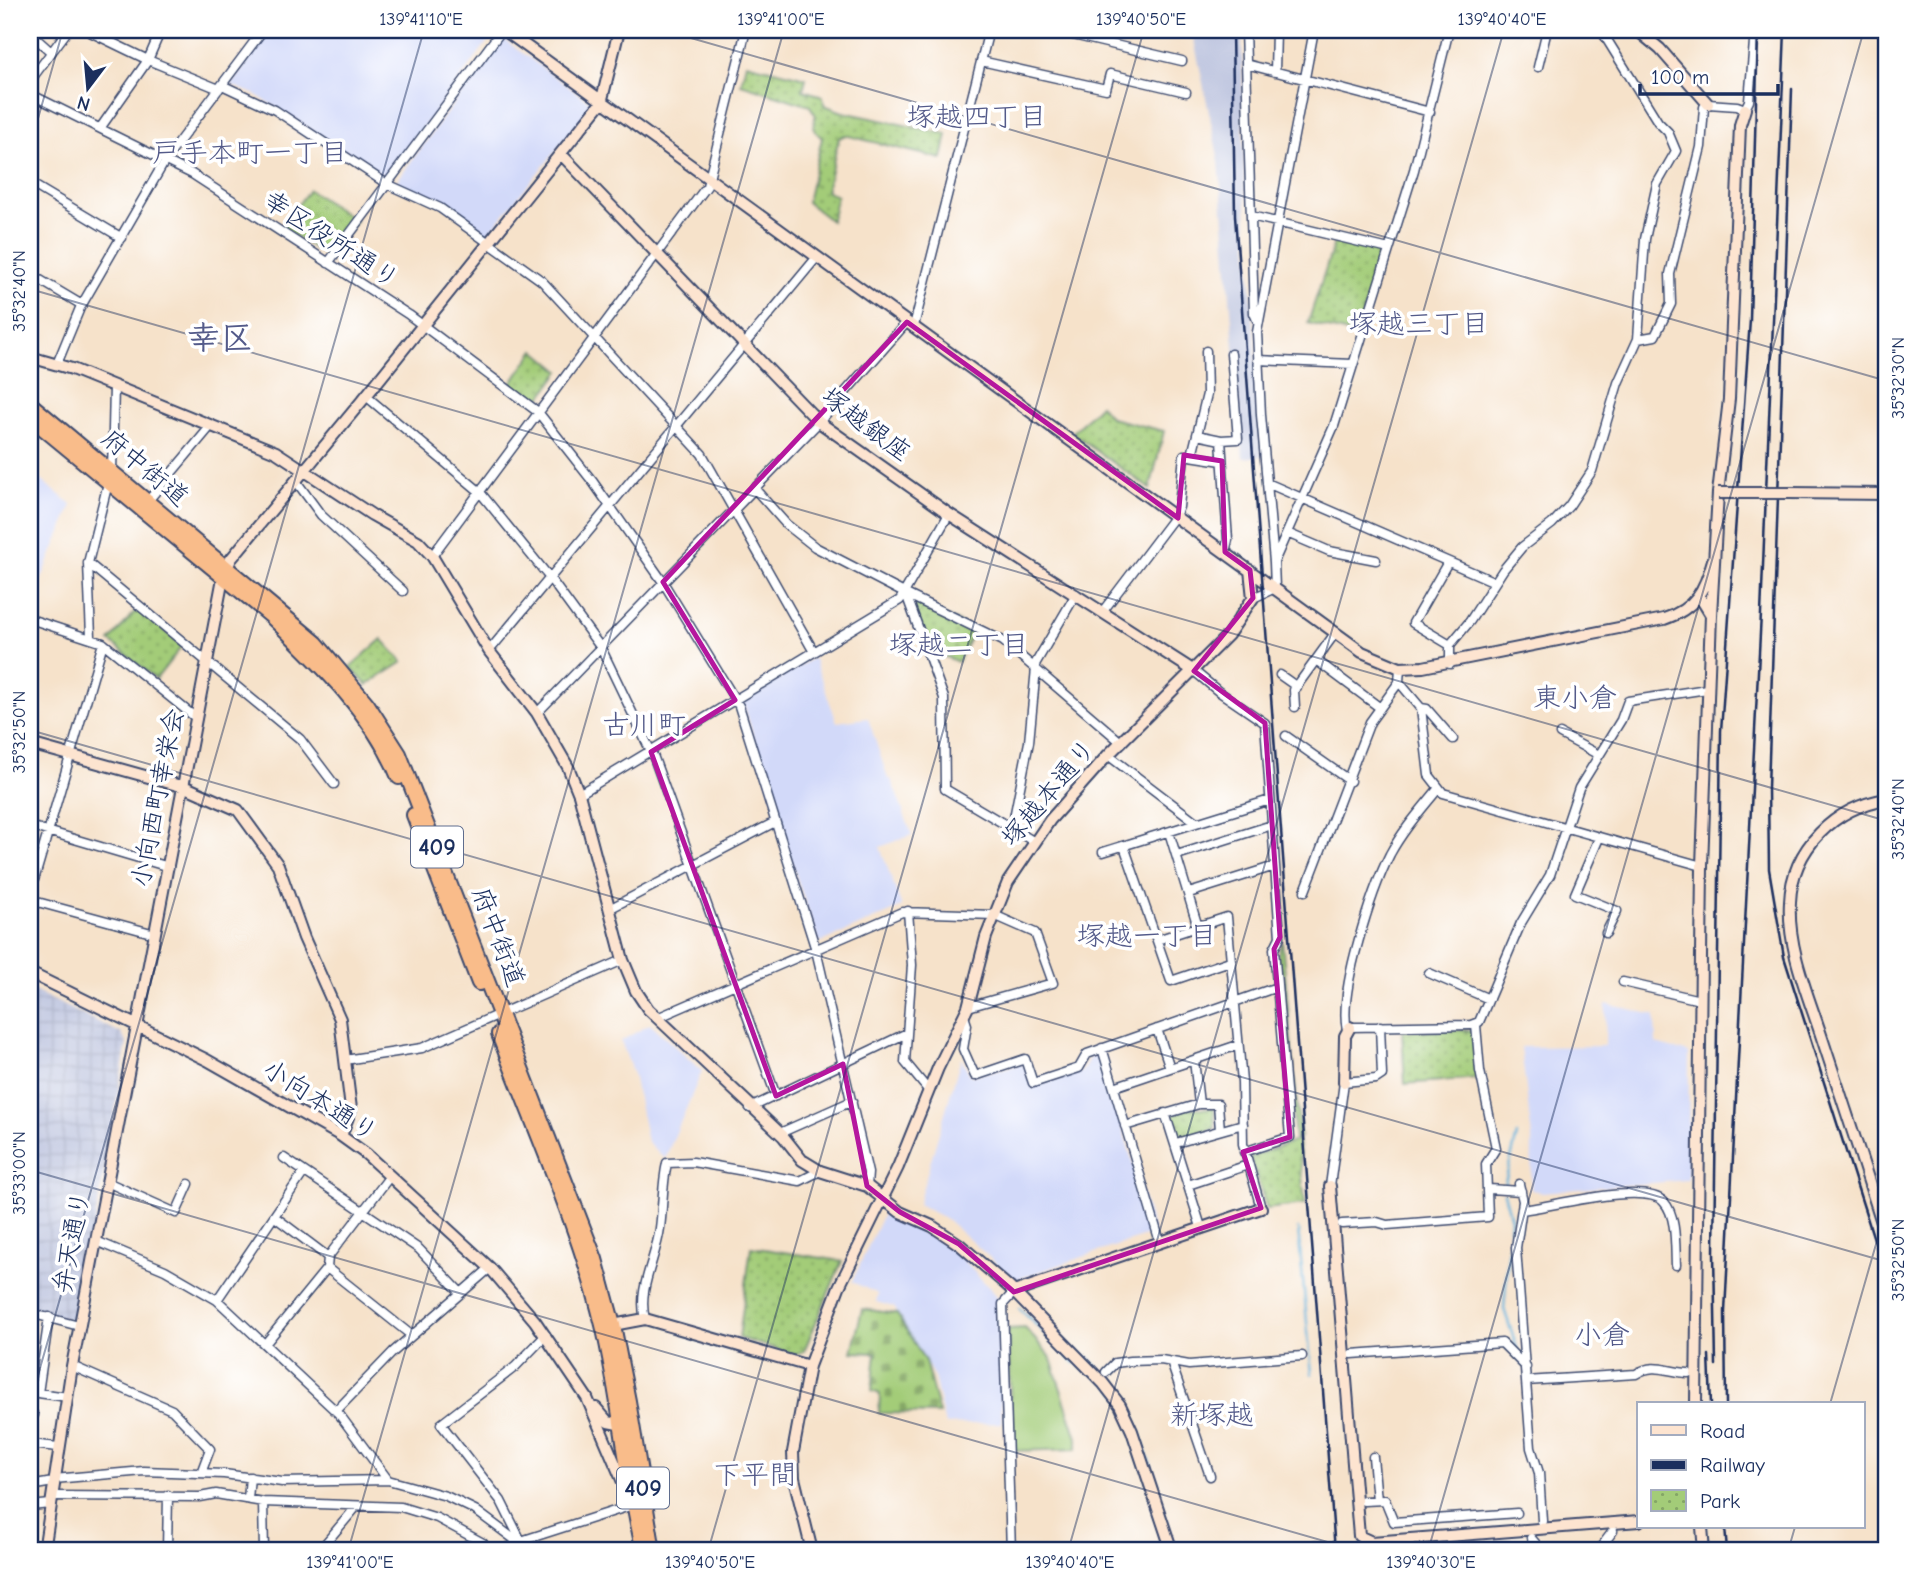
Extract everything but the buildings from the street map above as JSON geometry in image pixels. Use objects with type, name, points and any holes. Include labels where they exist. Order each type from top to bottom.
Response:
[{"type":"highway","name":"府中街道","points":[[30,404],[110,477],[225,572]]},
{"type":"highway","name":"府中街道","points":[[30,418],[147,502],[225,572],[337,682],[390,758],[595,1259],[613,1325],[645,1551]]},
{"type":"highway","name":"府中街道","points":[[496,1015],[584,1261],[603,1327],[627,1426],[633,1505],[645,1551]]},
{"type":"street","points":[[30,81],[68,30]]},
{"type":"street","points":[[86,30],[148,60],[275,110],[387,184],[440,208],[542,281],[702,454],[814,652]]},
{"type":"street","points":[[101,127],[148,60],[161,30]]},
{"type":"street","points":[[57,364],[82,304],[166,159],[263,30]]},
{"type":"street","points":[[328,263],[503,30],[1370,656],[1399,668],[1450,664],[1664,619],[1679,614],[1700,597],[1713,560]]},
{"type":"street","points":[[225,572],[601,103],[619,30]]},
{"type":"street","points":[[432,556],[710,180],[746,30]]},
{"type":"street","points":[[537,713],[911,324],[989,30]]},
{"type":"street","points":[[1052,30],[1078,33],[1182,61]]},
{"type":"street","points":[[1245,30],[1254,313],[1258,322]]},
{"type":"street","points":[[1275,72],[1276,30]]},
{"type":"street","points":[[1275,588],[1258,360],[1258,322],[1314,30]]},
{"type":"street","points":[[1275,562],[1334,426],[1389,249],[1430,112],[1449,31],[1437,30]]},
{"type":"street","points":[[1538,67],[1547,30]]},
{"type":"street","points":[[1450,664],[1450,645],[1470,621],[1495,582],[1522,547],[1552,524],[1569,506],[1592,471],[1618,383],[1638,339],[1645,239],[1657,184],[1676,151],[1668,132],[1658,122],[1601,30]]},
{"type":"street","points":[[1637,30],[1660,49],[1708,104],[1745,109]]},
{"type":"street","points":[[1696,1402],[1702,866],[1707,689],[1718,493],[1729,399],[1740,125],[1752,89],[1755,30]]},
{"type":"street","points":[[30,33],[50,51]]},
{"type":"street","points":[[981,61],[1106,89],[1110,74],[1186,92]]},
{"type":"street","points":[[1246,64],[1430,112]]},
{"type":"street","name":"幸区役所通り","points":[[30,94],[166,159],[423,326],[538,412],[610,506],[663,582],[735,700],[816,950],[868,1173],[867,1186]]},
{"type":"street","points":[[1638,339],[1655,336],[1668,314],[1670,274],[1701,147],[1704,107],[1708,104]]},
{"type":"street","name":"塚越銀座","points":[[561,154],[819,422],[950,514],[1194,671]]},
{"type":"street","points":[[30,183],[122,238]]},
{"type":"street","points":[[1251,216],[1389,249]]},
{"type":"street","points":[[489,651],[817,257]]},
{"type":"street","points":[[30,274],[82,304]]},
{"type":"street","points":[[1192,455],[1207,394],[1206,351]]},
{"type":"street","points":[[1197,435],[1221,440],[1238,439],[1231,355]]},
{"type":"street","points":[[30,356],[114,386],[276,452],[372,515],[418,541],[432,556],[489,651],[537,713],[568,767],[579,794],[623,960],[636,991],[657,1018],[750,1108],[780,1133],[802,1160],[820,1171],[867,1186],[900,1212],[932,1226],[959,1244],[1014,1292],[1103,1382],[1120,1405],[1132,1431],[1172,1551]]},
{"type":"street","points":[[1258,360],[1353,364]]},
{"type":"street","points":[[91,637],[88,563],[110,477],[114,386]]},
{"type":"street","points":[[366,396],[479,491],[549,577],[601,648],[651,752],[738,984],[776,1096]]},
{"type":"street","points":[[147,502],[210,427]]},
{"type":"street","points":[[1221,440],[1228,540],[1225,552]]},
{"type":"street","points":[[1103,611],[1175,516],[1179,507],[1184,455],[1222,461]]},
{"type":"street","points":[[296,481],[321,515],[404,591]]},
{"type":"street","points":[[1267,482],[1495,582]]},
{"type":"street","points":[[754,488],[786,523],[816,547],[1003,641],[1122,743]]},
{"type":"street","points":[[1718,493],[1887,494]]},
{"type":"street","points":[[579,794],[906,594],[950,514]]},
{"type":"street","points":[[1287,533],[1329,551],[1376,560]]},
{"type":"street","points":[[1448,562],[1413,623],[1450,645]]},
{"type":"street","points":[[88,563],[300,739],[334,784]]},
{"type":"street","points":[[1250,570],[1254,598],[1275,588]]},
{"type":"street","name":"小向西町幸栄会","points":[[137,1026],[225,572]]},
{"type":"street","points":[[906,594],[944,698],[945,789],[1033,841]]},
{"type":"street","points":[[1012,828],[1029,742],[1035,667],[1076,594]]},
{"type":"street","points":[[1700,597],[1711,615]]},
{"type":"street","name":"塚越本通り","points":[[812,1551],[794,1478],[793,1452],[809,1366],[839,1287],[898,1167],[966,1011],[979,959],[1011,875],[1033,841],[1108,755],[1228,635],[1254,598]]},
{"type":"street","points":[[30,620],[91,637],[103,643],[196,718]]},
{"type":"street","points":[[1295,707],[1294,690],[1336,632]]},
{"type":"street","points":[[30,894],[103,643]]},
{"type":"street","points":[[1316,660],[1379,707]]},
{"type":"street","points":[[1305,891],[1379,707],[1399,682],[1399,668]]},
{"type":"street","points":[[1194,671],[1265,723],[1280,937],[1274,949],[1290,1137],[1244,1152]]},
{"type":"street","points":[[1280,675],[1297,687]]},
{"type":"street","points":[[1399,682],[1421,708],[1429,775],[1437,789],[1450,796],[1566,830],[1702,866]]},
{"type":"street","points":[[1342,1224],[1377,1222],[1387,1225],[1488,1217],[1486,1164],[1496,1148],[1480,1071],[1476,1025],[1521,923],[1550,875],[1579,788],[1621,720],[1628,701],[1707,689]]},
{"type":"street","points":[[1421,708],[1427,709],[1453,739]]},
{"type":"street","points":[[1560,734],[1600,755]]},
{"type":"street","points":[[1286,736],[1350,781]]},
{"type":"street","points":[[30,744],[183,787],[238,810],[278,865],[304,938],[340,1019],[351,1109],[341,1136]]},
{"type":"street","points":[[1108,755],[1196,822]]},
{"type":"street","points":[[1437,789],[1390,856],[1351,969],[1344,1019],[1348,1028],[1331,1186],[1359,1536],[1372,1542],[1637,1521]]},
{"type":"street","points":[[1887,799],[1853,808],[1818,834],[1796,871],[1790,907],[1799,965],[1887,1238]]},
{"type":"street","points":[[1103,852],[1270,800]]},
{"type":"street","points":[[611,908],[775,822]]},
{"type":"street","points":[[1177,855],[1272,825]]},
{"type":"street","points":[[30,826],[169,867]]},
{"type":"street","points":[[1169,832],[1198,927]]},
{"type":"street","points":[[1599,838],[1575,894],[1617,911],[1606,933]]},
{"type":"street","points":[[1124,846],[1171,981],[1230,961]]},
{"type":"street","points":[[1189,893],[1275,866]]},
{"type":"street","points":[[30,900],[155,934]]},
{"type":"street","points":[[908,911],[912,965],[905,1062],[929,1091]]},
{"type":"street","points":[[657,1018],[908,911],[994,915],[1035,933],[1053,983],[966,1011],[963,1049],[975,1076],[1025,1059],[1033,1083],[1079,1068],[1087,1054],[1102,1048],[1277,987]]},
{"type":"street","points":[[1011,1551],[1003,1304],[1014,1292],[1261,1208],[1244,1152],[1227,917],[1157,940]]},
{"type":"street","points":[[345,1060],[422,1048],[623,960]]},
{"type":"street","name":"小向本通り","points":[[30,973],[207,1060],[341,1136],[390,1176],[490,1269],[546,1335],[587,1398]]},
{"type":"street","points":[[1429,973],[1489,999]]},
{"type":"street","points":[[1623,982],[1700,1000]]},
{"type":"street","points":[[1348,1028],[1476,1025]]},
{"type":"street","name":"弁天通り","points":[[44,1551],[58,1447],[79,1326],[137,1026]]},
{"type":"street","points":[[1343,1082],[1376,1079],[1382,1075],[1380,1026]]},
{"type":"street","points":[[1157,1029],[1170,1068]]},
{"type":"street","points":[[750,1108],[906,1033]]},
{"type":"street","points":[[1114,1087],[1238,1045]]},
{"type":"street","points":[[1102,1048],[1160,1242]]},
{"type":"street","points":[[1194,1060],[1199,1104]]},
{"type":"street","points":[[780,1133],[852,1101]]},
{"type":"street","points":[[1125,1126],[1199,1104],[1218,1104],[1220,1130]]},
{"type":"street","points":[[1165,1113],[1201,1227]]},
{"type":"street","points":[[1176,1143],[1243,1124]]},
{"type":"street","points":[[284,1158],[419,1249],[460,1292]]},
{"type":"street","points":[[645,1319],[641,1302],[660,1228],[662,1187],[667,1163],[693,1162],[800,1181],[820,1171]]},
{"type":"street","points":[[1188,1185],[1248,1165]]},
{"type":"street","points":[[217,1300],[304,1172]]},
{"type":"street","points":[[264,1344],[327,1268],[328,1257],[390,1176]]},
{"type":"street","points":[[107,1182],[176,1213],[189,1184]]},
{"type":"street","points":[[1489,1189],[1520,1187],[1522,1210],[1516,1248],[1526,1381],[1542,1521]]},
{"type":"street","points":[[1522,1210],[1553,1207],[1581,1199],[1656,1196],[1666,1203],[1674,1227],[1676,1265]]},
{"type":"street","points":[[275,1217],[328,1257]]},
{"type":"street","points":[[96,1241],[165,1270],[217,1300],[336,1411],[388,1480]]},
{"type":"street","points":[[327,1268],[411,1335]]},
{"type":"street","points":[[336,1411],[411,1335],[490,1269]]},
{"type":"street","points":[[30,1313],[79,1326]]},
{"type":"street","points":[[49,1318],[38,1393],[68,1397]]},
{"type":"street","points":[[613,1325],[645,1319],[809,1366]]},
{"type":"street","points":[[520,1541],[508,1511],[440,1424],[515,1367],[546,1335]]},
{"type":"street","points":[[1352,1354],[1502,1343],[1525,1367]]},
{"type":"street","points":[[1105,1372],[1115,1363],[1130,1361],[1189,1365],[1302,1356]]},
{"type":"street","points":[[1171,1362],[1210,1476]]},
{"type":"street","points":[[72,1366],[172,1410],[210,1448],[201,1473]]},
{"type":"street","points":[[1526,1381],[1636,1374],[1647,1366],[1688,1373]]},
{"type":"street","points":[[587,1398],[605,1420],[627,1426]]},
{"type":"street","points":[[501,1551],[520,1541],[633,1505],[587,1398]]},
{"type":"street","points":[[30,1444],[58,1447]]},
{"type":"street","points":[[1373,1457],[1377,1500]]},
{"type":"street","points":[[30,1486],[106,1472],[201,1473],[282,1482],[388,1480],[446,1496],[475,1510],[530,1551]]},
{"type":"street","points":[[248,1499],[250,1477]]},
{"type":"street","points":[[30,1506],[51,1500],[168,1495],[200,1497],[216,1494],[263,1502],[417,1510],[483,1543],[489,1551]]},
{"type":"street","points":[[167,1551],[168,1495]]},
{"type":"street","points":[[1364,1500],[1385,1500],[1394,1522],[1517,1513]]},
{"type":"street","points":[[263,1502],[264,1551]]},
{"type":"street","points":[[319,1551],[357,1506]]},
{"type":"street","points":[[1702,1528],[1704,1551]]},
{"type":"street","points":[[1598,1551],[1613,1531]]},
{"type":"street","points":[[1531,1538],[1542,1551]]},
{"type":"street","points":[[1240,1551],[1317,1546]]},
{"type":"highlighted area","points":[[907,322],[1178,518],[1184,455],[1222,461],[1225,552],[1250,570],[1253,598],[1194,671],[1265,723],[1280,937],[1274,949],[1290,1137],[1243,1152],[1261,1208],[1014,1292],[959,1244],[900,1212],[867,1186],[843,1064],[776,1096],[651,752],[735,700],[663,582]]},
{"type":"shaded area","points":[[271,30],[495,32],[386,177],[256,95],[231,85]]},
{"type":"shaded area","points":[[1192,30],[1242,30],[1244,177],[1262,456],[1243,458],[1219,161]]},
{"type":"shaded area","points":[[502,38],[591,103],[591,108],[487,235],[439,203],[396,182]]},
{"type":"shaded area","points":[[1887,228],[1887,380],[1883,380],[1883,240]]},
{"type":"shaded area","points":[[30,471],[72,505],[33,600],[30,599]]},
{"type":"shaded area","points":[[814,659],[837,722],[868,718],[888,779],[891,779],[912,835],[880,847],[902,907],[822,942],[818,940],[797,879],[743,702]]},
{"type":"shaded area","points":[[30,989],[121,1033],[127,1043],[78,1317],[73,1321],[30,1309]]},
{"type":"shaded area","points":[[1606,1004],[1655,1015],[1656,1044],[1689,1053],[1688,1180],[1543,1192],[1531,1190],[1532,1138],[1521,1047],[1605,1046]]},
{"type":"shaded area","points":[[650,1024],[702,1071],[665,1159],[647,1142],[633,1074],[621,1041]]},
{"type":"shaded area","points":[[1100,1053],[1154,1233],[1015,1280],[946,1219],[918,1204],[961,1058],[971,1076],[1023,1064],[1032,1087],[1083,1071],[1089,1059]]},
{"type":"shaded area","points":[[883,1214],[950,1246],[997,1296],[1002,1423],[945,1425],[934,1377],[894,1307],[876,1302],[878,1294],[852,1282]]},
{"type":"green space","points":[[746,63],[806,78],[803,90],[823,96],[824,105],[843,112],[947,134],[942,159],[845,135],[839,138],[826,191],[837,196],[831,221],[807,202],[822,138],[814,130],[815,114],[810,106],[741,84]]},
{"type":"green space","points":[[309,190],[356,221],[328,257],[281,227]]},
{"type":"green space","points":[[1335,240],[1378,250],[1381,255],[1356,335],[1308,323]]},
{"type":"green space","points":[[535,350],[560,371],[537,403],[510,385]]},
{"type":"green space","points":[[1100,405],[1111,418],[1164,431],[1150,489],[1072,433]]},
{"type":"green space","points":[[910,599],[974,630],[958,662],[931,651]]},
{"type":"green space","points":[[138,608],[182,646],[156,679],[110,641]]},
{"type":"green space","points":[[382,639],[403,662],[367,685],[350,667]]},
{"type":"green space","points":[[1282,941],[1300,1137],[1295,1139],[1278,954]]},
{"type":"green space","points":[[1473,1030],[1478,1078],[1405,1084],[1402,1031]]},
{"type":"green space","points":[[1188,1108],[1214,1108],[1215,1128],[1179,1140],[1171,1116]]},
{"type":"green space","points":[[1298,1140],[1305,1204],[1267,1209],[1250,1157]]},
{"type":"green space","points":[[751,1247],[842,1261],[804,1351],[797,1355],[739,1338]]},
{"type":"green space","points":[[862,1309],[897,1314],[925,1361],[939,1414],[879,1413],[880,1394],[872,1391],[876,1353],[852,1352]]},
{"type":"green space","points":[[1025,1328],[1050,1356],[1077,1438],[1077,1449],[1012,1451],[1008,1329]]},
{"type":"waterway","points":[[1504,1186],[1517,1135]]},
{"type":"waterway","points":[[1504,1193],[1511,1219],[1504,1309],[1518,1351]]},
{"type":"waterway","points":[[1298,1229],[1312,1374]]},
{"type":"waterway","points":[[1019,1308],[1075,1363]]},
{"type":"waterway","points":[[1089,1358],[1130,1409],[1151,1466]]},
{"type":"railway","points":[[1232,30],[1235,216],[1335,1551]]},
{"type":"railway","points":[[1716,1365],[1714,1252],[1721,731],[1750,320],[1758,30]]},
{"type":"railway","points":[[1726,1402],[1725,1312],[1761,614],[1785,30]]},
{"type":"railway","points":[[1792,89],[1768,788],[1769,869],[1784,957],[1887,1280]]},
{"type":"railway","points":[[1709,1355],[1711,1402]]},
{"type":"railway","points":[[1725,1528],[1727,1551]]},
{"type":"district","name":"塚越四丁目","points":[[977,117]]},
{"type":"district","name":"戸手本町一丁目","points":[[250,153]]},
{"type":"district","name":"塚越三丁目","points":[[1419,324]]},
{"type":"district","name":"幸区","points":[[220,338]]},
{"type":"district","name":"塚越二丁目","points":[[959,645]]},
{"type":"district","name":"東小倉","points":[[1575,698]]},
{"type":"district","name":"古川町","points":[[644,725]]},
{"type":"district","name":"塚越一丁目","points":[[1147,936]]},
{"type":"district","name":"小倉","points":[[1602,1335]]},
{"type":"district","name":"新塚越","points":[[1212,1415]]},
{"type":"district","name":"下平間","points":[[755,1475]]}]
